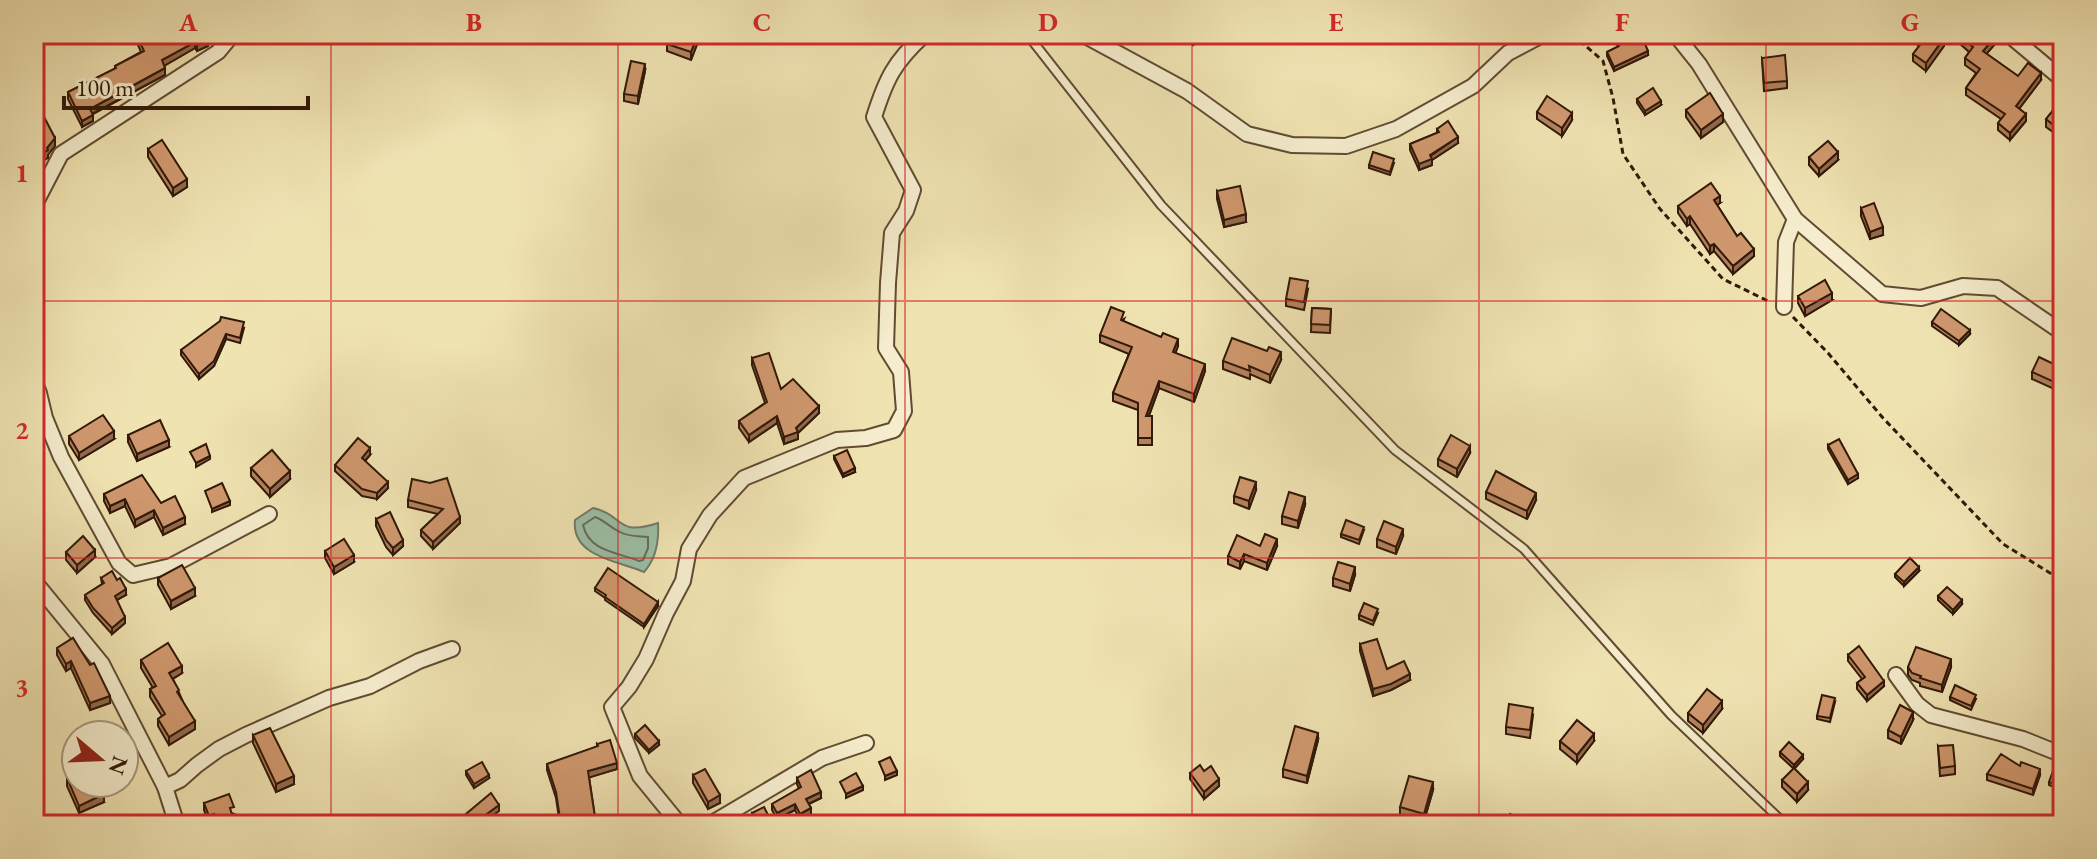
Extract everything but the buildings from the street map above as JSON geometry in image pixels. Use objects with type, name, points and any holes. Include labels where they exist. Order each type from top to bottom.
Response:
[{"type":"street","points":[[34,206],[61,154],[218,52],[233,34]]},
{"type":"street","points":[[680,825],[640,776],[612,707],[646,659],[683,581],[689,549],[710,515],[744,478],[837,440],[866,438],[894,430],[904,411],[901,372],[886,348],[888,283],[892,233],[906,211],[913,190],[874,117],[884,85],[904,52],[925,34]]},
{"type":"street","points":[[1082,34],[1187,91],[1247,134],[1292,145],[1346,146],[1396,129],[1473,86],[1508,53],[1544,34]]},
{"type":"street","points":[[1675,34],[1699,64],[1795,219],[1882,294],[1921,298],[1963,286],[1997,288],[2063,333]]},
{"type":"street","points":[[2008,34],[2063,80]]},
{"type":"street","points":[[1784,307],[1786,242],[1795,219]]},
{"type":"street","points":[[34,381],[61,457],[119,563],[133,575],[171,566],[269,514]]},
{"type":"street","points":[[34,581],[102,664],[165,787],[177,825]]},
{"type":"street","points":[[165,787],[180,780],[219,749],[246,735],[329,698],[370,686],[419,661],[452,649]]},
{"type":"street","points":[[1896,675],[1917,704],[1931,715],[2023,739],[2063,755]]},
{"type":"street","points":[[709,825],[822,758],[866,743]]},
{"type":"lane","points":[[1027,34],[1161,205],[1384,439],[1524,549],[1671,715],[1786,825]]},
{"type":"path","points":[[1572,34],[1603,61],[1623,154],[1660,209],[1723,279],[1784,307],[1883,418],[2003,544],[2063,581]]},
{"type":"water","points":[[593,508],[634,528],[658,523],[656,549],[644,572],[599,556],[581,542],[575,520]]}]
